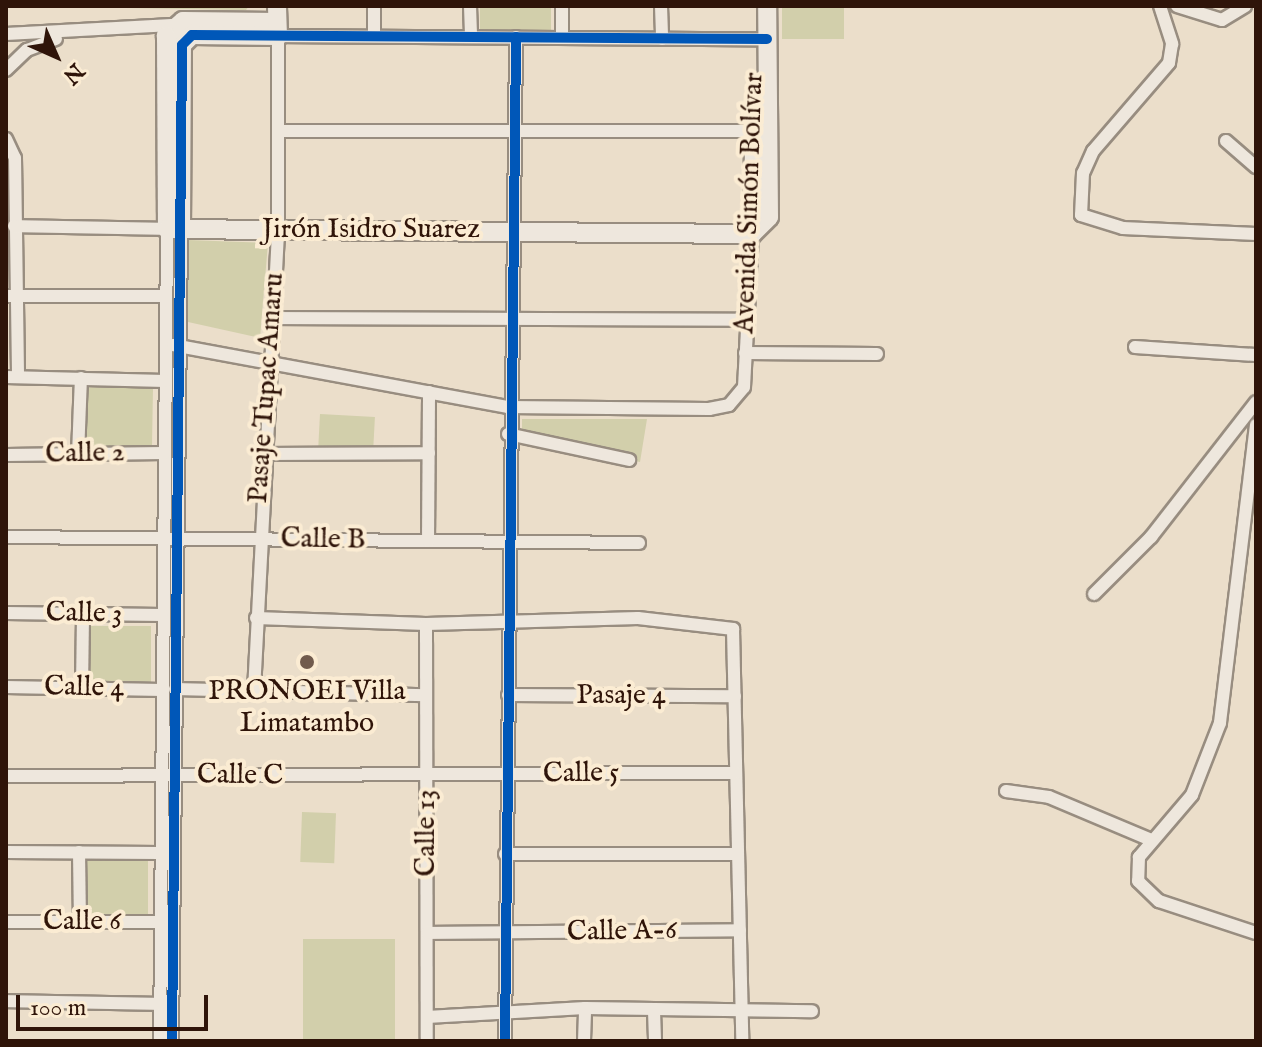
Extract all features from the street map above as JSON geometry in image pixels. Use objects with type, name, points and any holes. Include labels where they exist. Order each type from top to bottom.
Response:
[{"type":"street","points":[[374,6],[374,35]]},
{"type":"street","points":[[470,6],[471,36]]},
{"type":"street","points":[[562,6],[562,37]]},
{"type":"street","points":[[661,6],[662,39]]},
{"type":"street","name":"Avenida Simón Bolívar","points":[[508,407],[686,411],[739,398],[761,131],[761,38],[755,6]]},
{"type":"street","name":"Avenida Simón Bolívar","points":[[761,38],[767,6]]},
{"type":"street","points":[[1160,6],[1172,44],[1169,63],[1093,151],[1083,173],[1081,215],[1127,228],[1256,234]]},
{"type":"street","points":[[1177,6],[1222,20],[1245,6]]},
{"type":"street","points":[[172,1041],[175,775],[162,615],[170,539],[164,453],[166,296],[174,229],[185,39],[277,21]]},
{"type":"street","points":[[6,34],[71,34],[172,25],[277,21],[374,35],[761,38]]},
{"type":"street","name":"Pasaje Tupac Amaru","points":[[254,691],[256,540],[278,229],[277,21]]},
{"type":"street","points":[[160,1041],[160,775],[169,690],[170,539],[179,345],[174,229],[172,25]]},
{"type":"street","points":[[6,70],[27,50],[71,34]]},
{"type":"street","points":[[505,1041],[508,695],[505,542],[516,37]]},
{"type":"street","points":[[278,131],[515,134],[761,131]]},
{"type":"street","name":"Avenida Simón Bolívar","points":[[752,234],[769,217],[761,131]]},
{"type":"street","points":[[6,139],[15,158],[12,377],[165,381]]},
{"type":"street","points":[[1226,141],[1256,167]]},
{"type":"street","name":"Jirón Isidro Suarez","points":[[14,226],[752,234]]},
{"type":"street","points":[[11,295],[166,296]]},
{"type":"street","points":[[272,318],[746,320]]},
{"type":"street","points":[[166,345],[268,359],[508,407]]},
{"type":"street","points":[[1135,347],[1256,355]]},
{"type":"street","points":[[745,353],[877,354]]},
{"type":"street","points":[[78,455],[81,378]]},
{"type":"street","points":[[428,541],[429,392]]},
{"type":"street","points":[[1094,594],[1151,537],[1256,402]]},
{"type":"street","points":[[1256,425],[1220,723],[1192,795],[1149,839],[1139,857],[1146,895],[1256,933]]},
{"type":"street","points":[[508,434],[629,460]]},
{"type":"street","name":"Calle 2","points":[[6,455],[164,453]]},
{"type":"street","points":[[262,454],[429,453]]},
{"type":"street","name":"Calle B","points":[[6,537],[639,543]]},
{"type":"street","name":"Calle 3","points":[[6,613],[162,615]]},
{"type":"street","points":[[82,688],[83,613]]},
{"type":"street","points":[[256,618],[426,624],[638,618],[733,629],[742,1041]]},
{"type":"street","name":"Calle 13","points":[[426,624],[427,1041]]},
{"type":"street","name":"Calle 4","points":[[6,687],[426,695]]},
{"type":"street","name":"Pasaje 4","points":[[508,695],[735,696]]},
{"type":"street","name":"Calle 5","points":[[426,778],[736,773]]},
{"type":"street","name":"Calle C","points":[[6,776],[426,778]]},
{"type":"street","points":[[1006,791],[1049,797],[1149,839]]},
{"type":"street","points":[[6,852],[159,853]]},
{"type":"street","points":[[79,852],[80,922]]},
{"type":"street","points":[[505,854],[738,854]]},
{"type":"street","name":"Calle 6","points":[[6,922],[159,922]]},
{"type":"street","name":"Calle A-6","points":[[427,933],[740,930]]},
{"type":"street","points":[[6,1001],[159,1004]]},
{"type":"street","points":[[427,1017],[585,1008],[812,1011]]},
{"type":"street","points":[[584,1041],[585,1008]]},
{"type":"street","points":[[654,1011],[655,1041]]},
{"type":"shaded area","points":[[6,6],[249,6],[246,10]]},
{"type":"shaded area","points":[[480,6],[551,6],[551,32],[480,32]]},
{"type":"shaded area","points":[[782,6],[844,6],[844,39],[782,39]]},
{"type":"shaded area","points":[[188,240],[268,243],[260,338],[188,322]]},
{"type":"shaded area","points":[[84,387],[153,388],[152,448],[83,447]]},
{"type":"shaded area","points":[[320,414],[375,417],[373,449],[318,446]]},
{"type":"shaded area","points":[[522,419],[647,419],[640,462],[522,437]]},
{"type":"shaded area","points":[[85,626],[151,626],[151,685],[85,685]]},
{"type":"shaded area","points":[[302,812],[336,813],[334,863],[300,862]]},
{"type":"shaded area","points":[[86,859],[148,859],[148,916],[86,916]]},
{"type":"shaded area","points":[[303,939],[395,939],[395,1041],[303,1041]]},
{"type":"cycle path","points":[[172,1041],[182,45],[192,35],[767,39]]},
{"type":"cycle path","points":[[505,1041],[516,37]]},
{"type":"place","name":"PRONOEI Villa Limatambo","points":[[307,662]]}]
